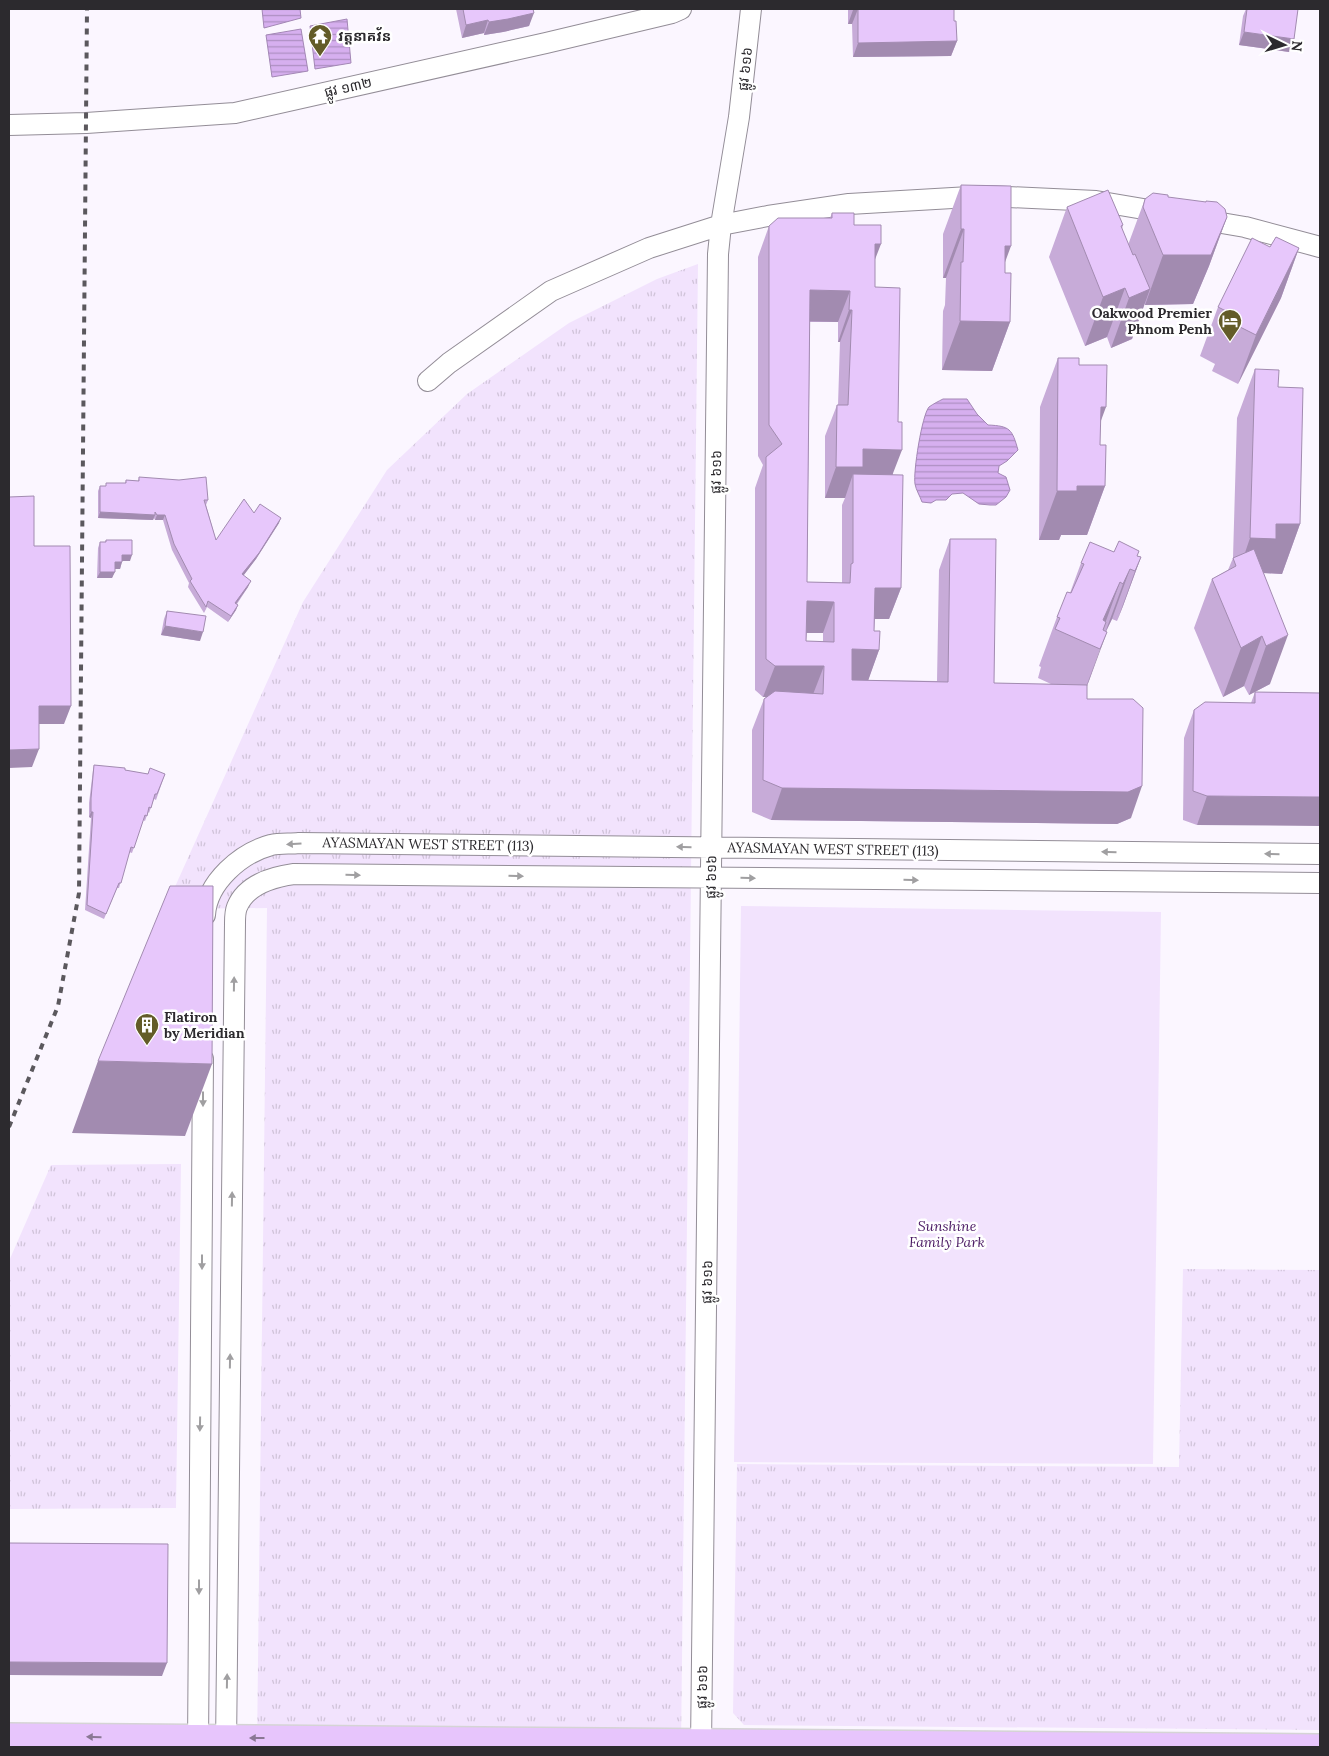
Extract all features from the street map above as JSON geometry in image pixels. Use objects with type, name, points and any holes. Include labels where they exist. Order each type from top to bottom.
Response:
[{"type":"main road","points":[[9,1736],[198,1743],[1320,1747]]},
{"type":"street","name":"ផ្លូវ ១៣២","points":[[9,125],[86,123],[235,113],[546,44],[672,13],[681,9]]},
{"type":"street","name":"ផ្លូវ ៦១៦","points":[[701,1745],[718,254],[739,118],[751,9]]},
{"type":"street","points":[[428,381],[449,363],[551,291],[649,248],[721,225],[768,216],[848,204],[987,196],[1096,201],[1245,227],[1320,247]]},
{"type":"street","name":"AYASMAYAN WEST STREET (113)","points":[[205,934],[206,909],[211,895],[220,880],[232,866],[247,855],[272,846],[290,844],[1320,854]]},
{"type":"street","points":[[476,876],[477,845]]},
{"type":"street","points":[[1031,851],[1031,881]]},
{"type":"street","name":"AYASMAYAN WEST STREET (113)","points":[[231,1238],[235,923],[237,908],[244,896],[267,879],[294,874],[1320,883]]},
{"type":"street","points":[[198,1743],[204,1036]]},
{"type":"street","points":[[202,1239],[231,1238],[226,1743]]},
{"type":"street","points":[[200,1501],[229,1500]]},
{"type":"green space","points":[[698,264],[681,1747],[257,1747],[267,908],[165,909],[303,602],[387,470],[467,394],[569,323],[657,279]]},
{"type":"green space","name":"Sunshine Family Park","points":[[741,906],[1161,912],[1153,1464],[734,1462]]},
{"type":"green space","points":[[181,1164],[176,1508],[9,1509],[9,1261],[51,1165]]},
{"type":"green space","points":[[1183,1269],[1320,1270],[1320,1730],[744,1725],[733,1713],[737,1464],[1179,1467]]},
{"type":"shaded area","points":[[262,9],[300,9],[301,18],[264,28]]},
{"type":"shaded area","points":[[347,19],[351,63],[315,69],[310,26]]},
{"type":"shaded area","points":[[301,29],[308,71],[272,77],[266,35]]},
{"type":"shaded area","points":[[943,399],[967,399],[977,414],[988,425],[1006,428],[1014,437],[1018,450],[999,466],[998,473],[1006,477],[1010,490],[1006,497],[996,505],[979,504],[963,493],[952,494],[946,500],[936,500],[931,503],[922,502],[915,478],[921,432],[929,407]]},
{"type":"building","points":[[463,9],[533,9],[534,13],[466,25]]},
{"type":"building","points":[[858,9],[954,9],[957,41],[858,43]]},
{"type":"building","points":[[1247,9],[1298,9],[1294,39],[1244,32]]},
{"type":"building","points":[[961,185],[1011,186],[1011,246],[1005,246],[1005,273],[1011,273],[1010,322],[960,321],[961,262],[963,262],[964,229],[961,229]]},
{"type":"building","points":[[1108,190],[1133,255],[1135,254],[1150,289],[1129,298],[1125,288],[1103,297],[1067,207]]},
{"type":"building","points":[[1153,193],[1168,195],[1168,197],[1217,202],[1225,209],[1227,217],[1211,255],[1163,255],[1143,207],[1145,199]]},
{"type":"building","points":[[832,213],[854,213],[854,225],[881,225],[881,244],[875,244],[875,287],[900,288],[898,422],[902,422],[902,450],[863,449],[863,467],[836,467],[837,405],[848,405],[852,310],[849,310],[850,291],[810,290],[807,582],[850,583],[851,564],[853,563],[853,474],[903,475],[901,588],[875,588],[874,631],[880,631],[879,650],[852,649],[852,680],[948,682],[950,539],[996,539],[994,683],[1087,685],[1087,699],[1133,699],[1143,708],[1142,786],[1128,792],[782,788],[763,780],[764,699],[775,691],[823,694],[824,666],[775,666],[766,659],[766,457],[782,444],[769,425],[769,226],[778,218],[832,218]],"holes":[[[807,601],[834,602],[834,642],[806,641]]]},
{"type":"building","points":[[1276,237],[1299,248],[1256,335],[1230,322],[1234,315],[1218,307],[1252,238],[1270,247]]},
{"type":"building","points":[[1058,358],[1079,358],[1079,365],[1107,365],[1106,407],[1101,407],[1100,445],[1106,445],[1105,486],[1077,486],[1077,491],[1057,491]]},
{"type":"building","points":[[1255,369],[1279,370],[1278,387],[1303,388],[1300,524],[1276,524],[1276,539],[1250,538]]},
{"type":"building","points":[[139,477],[179,480],[206,477],[208,500],[204,500],[216,540],[244,499],[254,513],[260,504],[281,518],[259,553],[242,574],[251,581],[235,603],[238,605],[231,616],[208,601],[206,607],[190,581],[192,579],[174,544],[165,515],[157,515],[155,512],[155,515],[100,512],[100,486],[106,486],[106,483],[126,483],[126,480],[139,481]]},
{"type":"building","points":[[34,496],[34,546],[70,546],[71,706],[39,706],[39,749],[9,750],[9,497]]},
{"type":"building","points":[[106,540],[132,540],[132,555],[122,555],[122,562],[115,562],[115,572],[100,572],[100,542],[106,542]]},
{"type":"building","points":[[1119,541],[1139,551],[1137,556],[1141,557],[1135,571],[1130,569],[1123,584],[1120,582],[1103,620],[1106,622],[1103,630],[1107,632],[1100,649],[1055,629],[1060,618],[1057,617],[1067,592],[1071,593],[1084,564],[1081,563],[1090,542],[1114,552]]},
{"type":"building","points":[[1254,549],[1288,635],[1266,646],[1262,636],[1241,648],[1212,579],[1236,566],[1233,558]]},
{"type":"building","points":[[167,611],[206,616],[203,632],[165,626]]},
{"type":"building","points":[[1255,692],[1320,693],[1320,797],[1207,796],[1193,791],[1194,710],[1205,702],[1255,703]]},
{"type":"building","points":[[94,765],[125,768],[125,770],[148,774],[150,768],[165,774],[157,794],[155,794],[151,808],[149,807],[147,816],[145,815],[134,848],[131,847],[121,883],[119,883],[106,914],[87,905]]},
{"type":"building","points":[[170,886],[213,886],[212,1064],[98,1061]]},
{"type":"building","points":[[9,1543],[168,1544],[167,1663],[9,1662]]},
{"type":"railway","points":[[9,1127],[58,1006],[79,893],[87,9]]},
{"type":"place","name":"វត្តនាគវ័ន","points":[[320,57]]},
{"type":"place","name":"Oakwood Premier Phnom Penh","points":[[1230,342]]},
{"type":"place","name":"Flatiron by Meridian","points":[[147,1046]]}]
